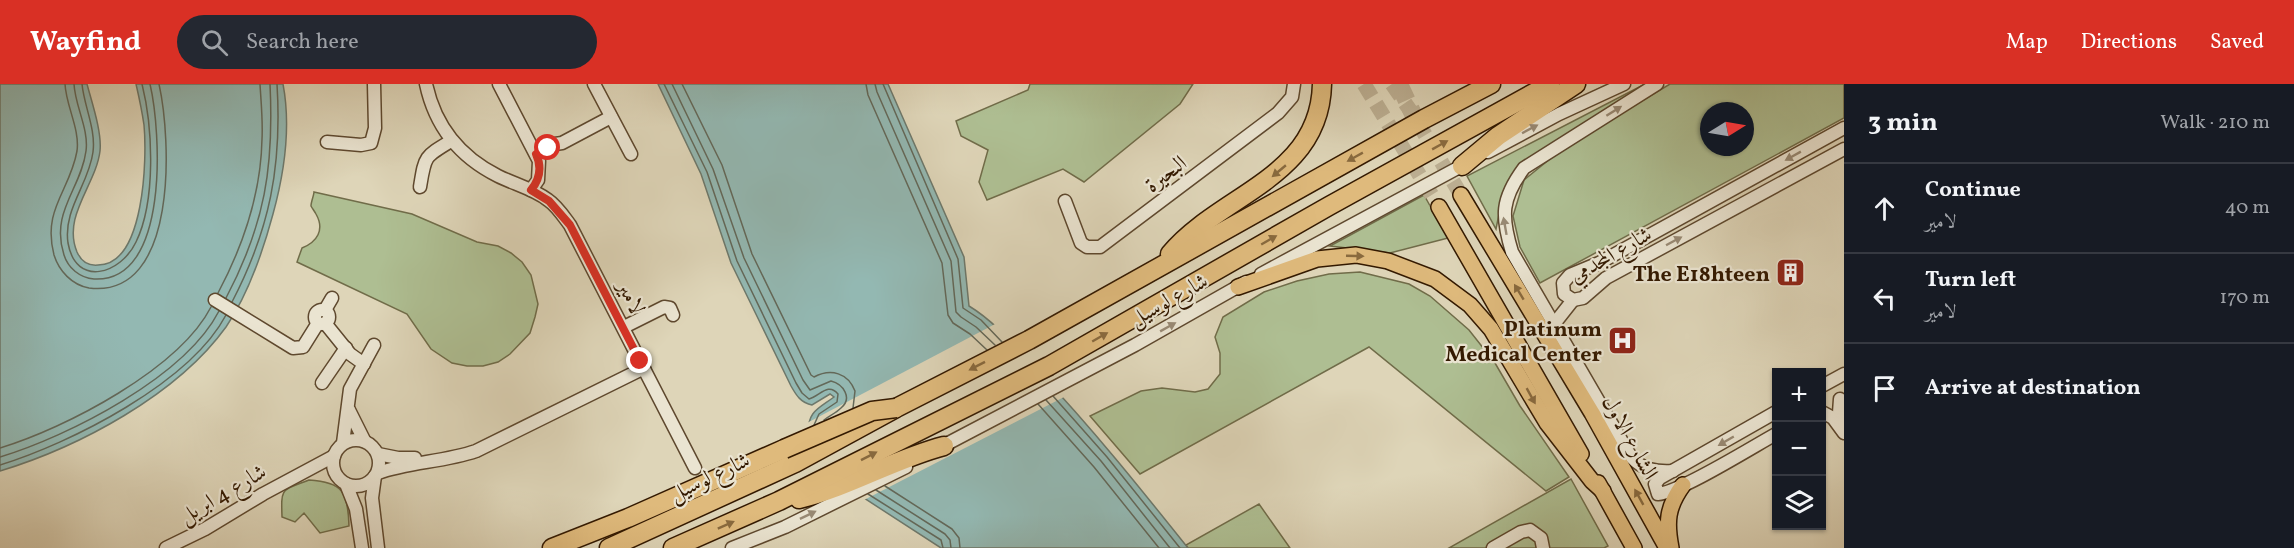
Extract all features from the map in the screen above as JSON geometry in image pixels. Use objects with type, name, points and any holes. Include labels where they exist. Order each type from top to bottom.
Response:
[{"type":"highway","points":[[1158,268],[1191,233],[1275,175],[1301,148],[1316,120],[1322,84]]},
{"type":"highway","points":[[1424,119],[1467,84]]},
{"type":"highway","name":"شارع لوسيل","points":[[609,548],[872,411],[896,408],[1029,340],[1424,119],[1491,84]]},
{"type":"highway","name":"شارع لوسيل","points":[[673,548],[780,501],[824,493],[1329,206],[1550,84]]},
{"type":"highway","points":[[1462,166],[1498,136],[1576,84]]},
{"type":"highway","points":[[824,493],[920,452],[944,446]]},
{"type":"highway","points":[[552,548],[789,456]]},
{"type":"main road","name":"الشارع الاول","points":[[1461,195],[1592,413],[1669,548]]},
{"type":"main road","points":[[1439,207],[1634,548]]},
{"type":"main road","points":[[1238,286],[1317,259],[1356,255],[1388,261],[1435,279],[1470,305],[1491,329],[1548,423],[1602,491]]},
{"type":"main road","points":[[1669,548],[1670,509],[1672,500],[1683,485]]},
{"type":"street","points":[[327,142],[366,145],[373,141],[374,84]]},
{"type":"street","name":"لامير","points":[[426,84],[437,119],[451,141],[477,165],[549,201],[570,225],[695,468]]},
{"type":"street","points":[[499,84],[538,157],[540,173],[531,190]]},
{"type":"street","points":[[594,84],[631,154]]},
{"type":"street","name":"البحيرة","points":[[1065,201],[1081,243],[1087,247],[1100,247],[1278,113],[1292,97],[1294,84]]},
{"type":"street","name":"شارع لوسيل","points":[[944,446],[1559,114],[1624,84]]},
{"type":"street","name":"الشارع الاول","points":[[1657,84],[1532,163],[1517,177],[1506,199],[1503,215],[1512,252],[1631,457],[1647,469],[1660,472],[1673,471]]},
{"type":"street","points":[[538,157],[559,149],[562,143],[611,117]]},
{"type":"street","name":"شارع المجدمي","points":[[1844,128],[1605,260],[1570,275],[1562,287],[1566,297],[1573,300],[1583,298],[1606,278],[1844,149]]},
{"type":"street","points":[[420,187],[424,161],[430,153],[451,141]]},
{"type":"street","points":[[215,300],[293,348],[303,346],[329,316],[325,310],[332,297]]},
{"type":"street","points":[[1554,324],[1573,300]]},
{"type":"street","points":[[624,327],[664,307],[670,308],[673,315]]},
{"type":"street","points":[[322,323],[346,349]]},
{"type":"street","points":[[322,383],[346,349],[353,348],[369,355],[350,389],[343,443],[334,456],[333,467],[356,508],[362,548]]},
{"type":"street","points":[[342,481],[355,486],[365,485],[377,475],[401,466],[438,458],[474,444],[551,411],[642,364]]},
{"type":"street","points":[[1826,383],[1844,374]]},
{"type":"street","points":[[1826,408],[1842,398]]},
{"type":"street","points":[[1842,398],[1839,413],[1844,426]]},
{"type":"street","points":[[349,400],[353,421],[363,440]]},
{"type":"street","points":[[1772,414],[1657,481],[1654,486],[1656,491],[1658,494],[1665,494],[1772,436]]},
{"type":"street","points":[[1826,414],[1833,418],[1844,433]]},
{"type":"street","points":[[343,443],[357,439],[363,440],[378,454],[380,463],[372,491],[378,548]]},
{"type":"street","points":[[378,454],[405,458],[438,458]]},
{"type":"street","name":"شارع 4 ابريل","points":[[166,548],[205,529],[263,494],[334,456]]},
{"type":"street","name":"شارع 4 ابريل","points":[[300,474],[322,471],[342,481]]},
{"type":"street","name":"شارع لوسيل","points":[[732,548],[785,526],[824,493]]},
{"type":"street","points":[[356,508],[372,506]]},
{"type":"street","points":[[1492,548],[1521,532],[1530,530],[1541,538],[1543,548]]},
{"type":"green space","points":[[1030,84],[1193,84],[1180,104],[1084,182],[1063,169],[987,200],[979,182],[988,150],[961,136],[956,121],[1028,90]]},
{"type":"green space","points":[[1648,84],[1520,165],[1500,209],[1496,229],[1467,176]]},
{"type":"green space","points":[[1670,84],[1844,84],[1844,118],[1540,283],[1520,247],[1513,216],[1524,180],[1566,146]]},
{"type":"green space","points":[[314,192],[412,214],[477,242],[498,246],[511,253],[522,262],[531,275],[538,304],[530,333],[510,354],[498,362],[483,366],[452,363],[431,349],[407,314],[297,262],[302,248],[318,235],[319,220],[311,206]]},
{"type":"green space","points":[[1424,195],[1448,238],[1390,253],[1330,246]]},
{"type":"green space","points":[[1360,272],[1409,284],[1430,296],[1469,330],[1495,363],[1520,406],[1569,477],[1546,491],[1369,347],[1140,474],[1090,416],[1141,391],[1162,388],[1195,392],[1208,389],[1220,374],[1220,353],[1215,337],[1223,317],[1264,292],[1297,281],[1329,274]]},
{"type":"green space","points":[[1571,479],[1608,546],[1604,548],[1449,548]]},
{"type":"green space","points":[[309,480],[329,483],[341,491],[347,505],[349,526],[320,533],[304,513],[295,522],[282,517],[282,500],[285,491]]},
{"type":"green space","points":[[1259,504],[1290,548],[1188,548],[1186,545]]},
{"type":"water","points":[[0,84],[87,84],[98,126],[100,151],[93,176],[77,213],[74,239],[77,252],[88,264],[98,265],[114,260],[125,248],[134,229],[140,207],[145,140],[136,84],[283,84],[286,133],[277,199],[260,258],[234,314],[205,352],[181,375],[124,416],[62,448],[0,471]]},
{"type":"water","points":[[658,84],[888,84],[964,257],[969,306],[998,328],[1059,393],[1188,548],[941,548],[847,487],[808,433],[812,415],[834,397],[830,394],[812,405],[808,404],[797,395],[791,386],[731,263],[701,174]]},
{"type":"pier","points":[[997,323],[1066,396],[862,501],[844,489],[809,445],[805,424]]},
{"type":"tunnel","points":[[1364,84],[1439,207]]},
{"type":"tunnel","points":[[1392,84],[1461,195]]},
{"type":"tunnel","points":[[1399,84],[1414,116]]},
{"type":"place","name":"The E18hteen","points":[[1791,273]]},
{"type":"place","name":"Platinum Medical Center","points":[[1623,341]]},
{"type":"route","points":[[548,148],[536,154],[540,173],[531,190],[549,201],[570,225],[582,244],[640,361]]}]
